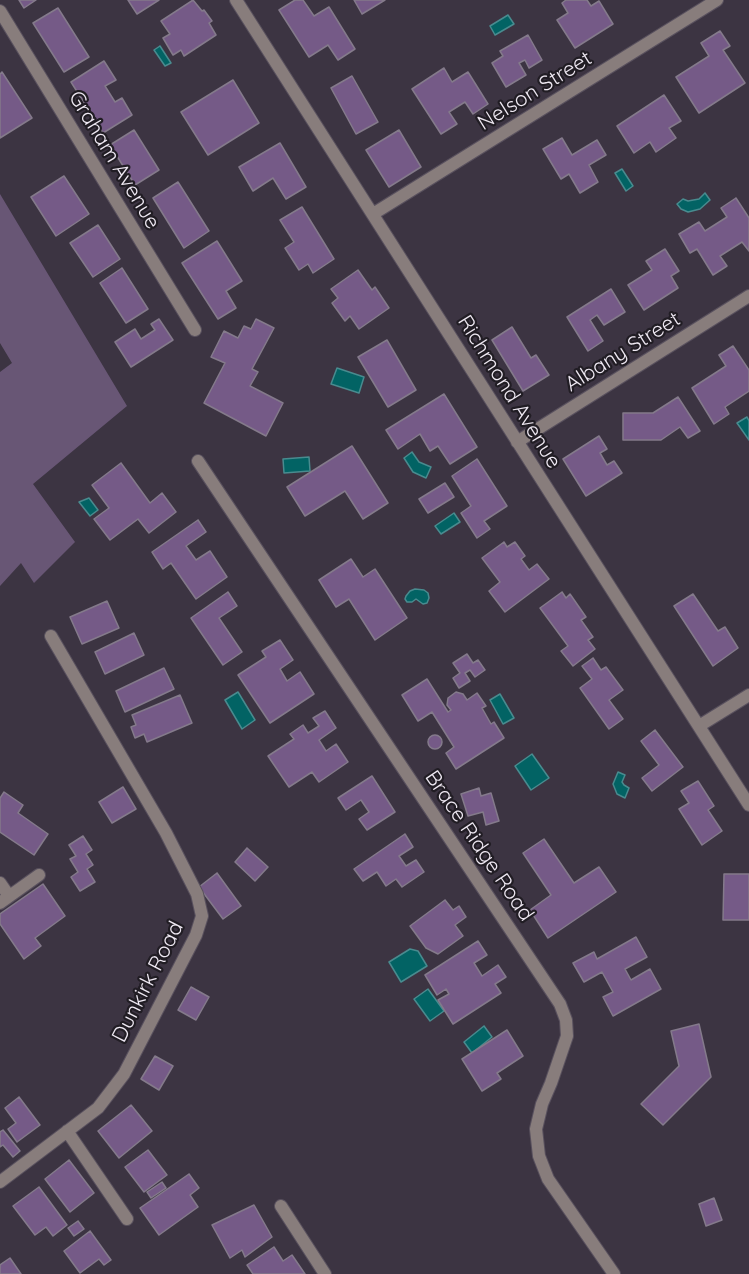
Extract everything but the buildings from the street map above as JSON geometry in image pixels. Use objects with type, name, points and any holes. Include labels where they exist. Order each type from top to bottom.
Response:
[{"type":"street","name":"Richmond Avenue","points":[[236,0],[749,806]]},
{"type":"street","name":"Nelson Street","points":[[373,214],[717,0]]},
{"type":"street","name":"Graham Avenue","points":[[0,11],[195,330]]},
{"type":"street","name":"Albany Street","points":[[518,441],[749,296]]},
{"type":"street","name":"Brace Ridge Road","points":[[198,461],[560,1004],[566,1020],[567,1036],[542,1104],[536,1129],[539,1156],[548,1179],[614,1274]]},
{"type":"street","name":"Dunkirk Road","points":[[0,1182],[98,1108],[124,1074],[196,935],[202,916],[197,894],[166,833],[51,636]]},
{"type":"street","points":[[699,726],[749,695]]},
{"type":"street","points":[[0,883],[5,899],[39,874]]},
{"type":"street","points":[[68,1131],[127,1219]]},
{"type":"street","points":[[281,1206],[325,1274]]},
{"type":"shaded area","points":[[508,15],[514,24],[495,35],[490,26]]},
{"type":"shaded area","points":[[160,46],[171,63],[165,66],[154,50]]},
{"type":"shaded area","points":[[622,169],[633,186],[626,191],[615,173]]},
{"type":"shaded area","points":[[705,193],[710,200],[700,209],[688,212],[677,204],[683,199],[688,201],[699,199]]},
{"type":"shaded area","points":[[0,194],[127,406],[33,484],[75,542],[34,583],[21,563],[0,586],[0,372],[12,363],[0,343]]},
{"type":"shaded area","points":[[337,368],[364,377],[359,393],[331,384]]},
{"type":"shaded area","points":[[747,417],[749,421],[749,440],[737,423]]},
{"type":"shaded area","points":[[412,452],[419,462],[431,467],[426,478],[413,472],[404,458]]},
{"type":"shaded area","points":[[309,457],[310,471],[284,473],[283,459]]},
{"type":"shaded area","points":[[89,498],[98,510],[90,516],[79,502]]},
{"type":"shaded area","points":[[454,513],[460,522],[441,534],[435,526]]},
{"type":"shaded area","points":[[415,589],[428,593],[427,603],[423,604],[416,599],[407,602],[406,596]]},
{"type":"shaded area","points":[[238,692],[255,720],[242,729],[225,700]]},
{"type":"shaded area","points":[[500,694],[514,718],[503,724],[490,700]]},
{"type":"shaded area","points":[[532,754],[549,778],[531,790],[515,766]]},
{"type":"shaded area","points":[[618,772],[625,775],[622,782],[629,788],[625,798],[617,794],[613,784]]},
{"type":"shaded area","points":[[410,949],[418,951],[427,966],[401,982],[389,962]]},
{"type":"shaded area","points":[[428,989],[444,1011],[430,1021],[414,999]]},
{"type":"shaded area","points":[[484,1026],[492,1037],[472,1053],[464,1042]]}]
